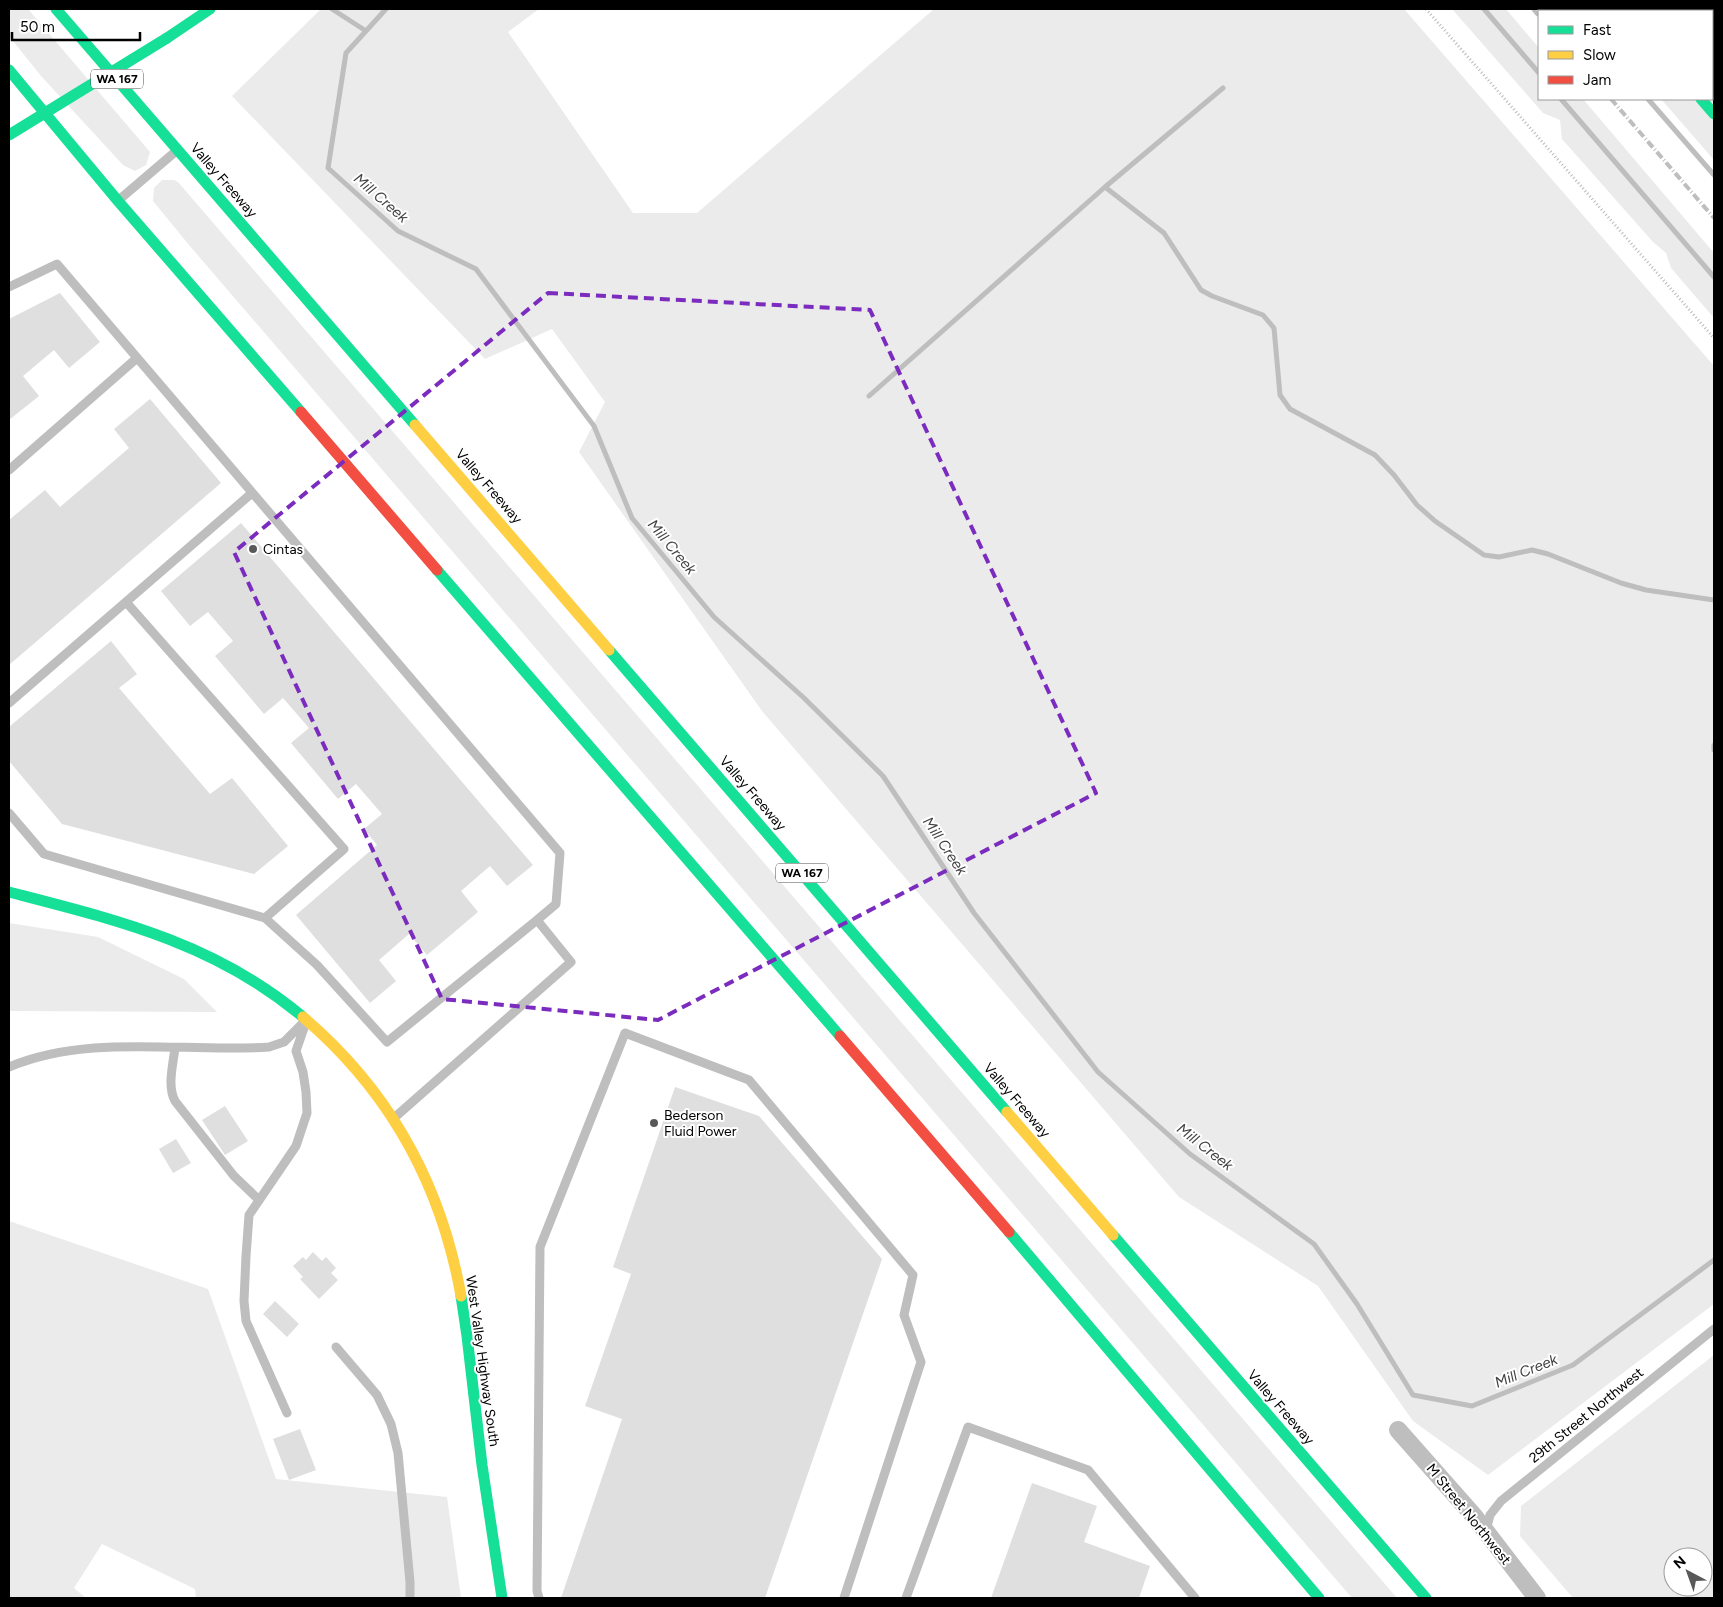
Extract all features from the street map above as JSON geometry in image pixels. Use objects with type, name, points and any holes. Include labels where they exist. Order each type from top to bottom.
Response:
[{"type":"main road","name":"Valley Freeway","points":[[56,9],[1426,1598]]},
{"type":"main road","points":[[9,135],[167,38],[210,9]]},
{"type":"main road","points":[[9,70],[118,201],[1023,1248],[1319,1598]]},
{"type":"main road","points":[[1702,100],[1714,114]]},
{"type":"main road","name":"West Valley Highway South","points":[[9,892],[126,924],[187,945],[248,976],[284,1001],[335,1045],[366,1080],[394,1118],[429,1185],[445,1227],[463,1303],[487,1501],[502,1598]]},
{"type":"street","name":"M Street Northwest","points":[[1398,1430],[1486,1530],[1538,1598]]},
{"type":"lane","points":[[118,201],[178,149]]},
{"type":"lane","points":[[9,287],[57,264],[560,853],[556,904],[387,1042],[318,964],[265,918],[44,854],[9,813]]},
{"type":"lane","points":[[9,470],[138,358]]},
{"type":"lane","points":[[9,703],[252,493]]},
{"type":"lane","points":[[126,602],[344,850],[265,918]]},
{"type":"lane","points":[[394,1118],[571,962],[537,920]]},
{"type":"lane","points":[[9,1068],[28,1059],[59,1052],[109,1048],[269,1047],[284,1042],[307,1020]]},
{"type":"lane","points":[[287,1412],[246,1321],[244,1300],[249,1215],[296,1146],[306,1114],[306,1092],[303,1072],[296,1051],[307,1020]]},
{"type":"lane","points":[[539,1598],[537,1581],[540,1247],[625,1033],[749,1080],[913,1275],[904,1315],[921,1362],[844,1598]]},
{"type":"lane","points":[[175,1048],[171,1087],[175,1101],[234,1176],[258,1200]]},
{"type":"lane","name":"29th Street Northwest","points":[[1486,1530],[1490,1516],[1501,1501],[1714,1329]]},
{"type":"lane","points":[[336,1347],[377,1394],[391,1424],[398,1453],[410,1598]]},
{"type":"lane","points":[[906,1598],[968,1427],[1088,1470],[1195,1598]]},
{"type":"path","points":[[1426,9],[1714,338]]},
{"type":"highlighted area","points":[[548,293],[870,310],[1096,793],[658,1020],[442,999],[234,552]]},
{"type":"shaded area","points":[[9,9],[28,9],[150,152],[146,165],[135,171],[123,165],[41,76],[9,36]]},
{"type":"shaded area","points":[[321,9],[539,9],[508,32],[633,213],[697,213],[934,9],[1404,9],[1714,366],[1714,1304],[1488,1475],[1413,1421],[1318,1286],[1179,1197],[762,711],[579,452],[605,402],[552,329],[485,359],[232,96]]},
{"type":"shaded area","points":[[1452,9],[1506,9],[1538,47],[1538,100],[1584,100],[1714,253],[1714,318],[1671,268],[1666,253],[1653,242],[1562,139],[1560,120],[1543,113]]},
{"type":"shaded area","points":[[1714,9],[1714,160],[1662,100],[1713,100],[1713,10],[1662,10]]},
{"type":"shaded area","points":[[162,180],[178,182],[1397,1598],[1352,1598],[189,245],[153,201],[154,188]]},
{"type":"shaded area","points":[[9,923],[98,937],[184,979],[217,1012],[9,1011]]},
{"type":"shaded area","points":[[9,1221],[208,1289],[276,1479],[447,1497],[461,1598],[196,1598],[195,1589],[102,1544],[74,1588],[86,1598],[9,1598]]},
{"type":"shaded area","points":[[1714,1355],[1714,1598],[1573,1598],[1520,1536],[1521,1506]]},
{"type":"building","points":[[60,293],[100,342],[69,368],[54,350],[23,376],[39,396],[9,420],[9,319]]},
{"type":"building","points":[[150,399],[221,483],[9,665],[9,520],[45,490],[60,507],[129,448],[114,429]]},
{"type":"building","points":[[241,523],[533,865],[507,886],[490,866],[461,891],[478,912],[427,955],[409,934],[379,960],[396,981],[370,1003],[296,915],[377,845],[364,829],[382,814],[356,784],[338,799],[291,743],[309,728],[283,698],[264,714],[215,656],[233,641],[208,612],[190,626],[161,591]]},
{"type":"building","points":[[111,641],[137,674],[119,688],[210,794],[232,778],[288,846],[254,874],[62,824],[9,761],[9,727]]},
{"type":"building","points":[[675,1087],[759,1116],[882,1259],[765,1598],[561,1598],[622,1419],[585,1406],[631,1274],[613,1267]]},
{"type":"building","points":[[225,1106],[248,1141],[225,1155],[202,1120]]},
{"type":"building","points":[[176,1139],[191,1163],[173,1173],[159,1149]]},
{"type":"building","points":[[313,1252],[322,1261],[326,1257],[336,1268],[331,1273],[338,1280],[319,1299],[300,1279],[303,1277],[293,1266],[303,1257],[306,1260]]},
{"type":"building","points":[[275,1301],[299,1324],[287,1337],[263,1314]]},
{"type":"building","points":[[300,1429],[316,1470],[289,1480],[273,1439]]},
{"type":"building","points":[[1032,1483],[1097,1506],[1084,1542],[1150,1566],[1139,1598],[991,1598]]},
{"type":"waterway","points":[[332,9],[366,31]]},
{"type":"waterway","name":"Mill Creek","points":[[386,9],[346,53],[328,168],[398,231],[476,269],[594,426],[632,518],[714,617],[804,698],[883,776],[974,913],[1098,1072],[1190,1154],[1314,1244],[1357,1304],[1413,1395],[1472,1406],[1573,1365],[1714,1260]]},
{"type":"waterway","points":[[1484,9],[1538,72]]},
{"type":"waterway","points":[[869,396],[1105,187],[1223,88]]},
{"type":"waterway","points":[[1562,100],[1714,277]]},
{"type":"waterway","points":[[1649,100],[1714,175]]},
{"type":"waterway","points":[[1105,187],[1164,233],[1201,290],[1263,315],[1274,328],[1280,395],[1290,409],[1375,455],[1394,475],[1417,505],[1435,521],[1484,555],[1499,557],[1532,550],[1548,554],[1621,583],[1646,590],[1714,600]]},
{"type":"waterway","points":[[1714,745],[1714,750]]},
{"type":"railway","points":[[1533,9],[1538,15]]},
{"type":"railway","points":[[1612,100],[1714,218]]},
{"type":"traffic: fast","points":[[56,9],[415,425]]},
{"type":"traffic: fast","points":[[167,38],[210,9]]},
{"type":"traffic: fast","points":[[9,135],[167,38]]},
{"type":"traffic: fast","points":[[9,70],[118,201],[301,412]]},
{"type":"traffic: fast","points":[[1702,100],[1714,114]]},
{"type":"traffic: fast","points":[[437,570],[840,1036]]},
{"type":"traffic: fast","points":[[609,650],[1007,1112]]},
{"type":"traffic: fast","points":[[9,892],[126,924],[200,952],[235,970],[270,992],[303,1017]]},
{"type":"traffic: fast","points":[[1009,1232],[1319,1598]]},
{"type":"traffic: fast","points":[[1113,1235],[1426,1598]]},
{"type":"traffic: fast","points":[[461,1296],[482,1465],[502,1598]]},
{"type":"traffic: slow","points":[[415,425],[609,650]]},
{"type":"traffic: slow","points":[[303,1017],[362,1076],[386,1108],[407,1142],[425,1178],[440,1215],[452,1255],[461,1296]]},
{"type":"traffic: slow","points":[[1007,1112],[1113,1235]]},
{"type":"traffic: jam","points":[[301,412],[437,570]]},
{"type":"traffic: jam","points":[[840,1036],[1009,1232]]},
{"type":"place","name":"Cintas","points":[[253,549]]},
{"type":"place","name":"Bederson Fluid Power","points":[[654,1123]]}]
